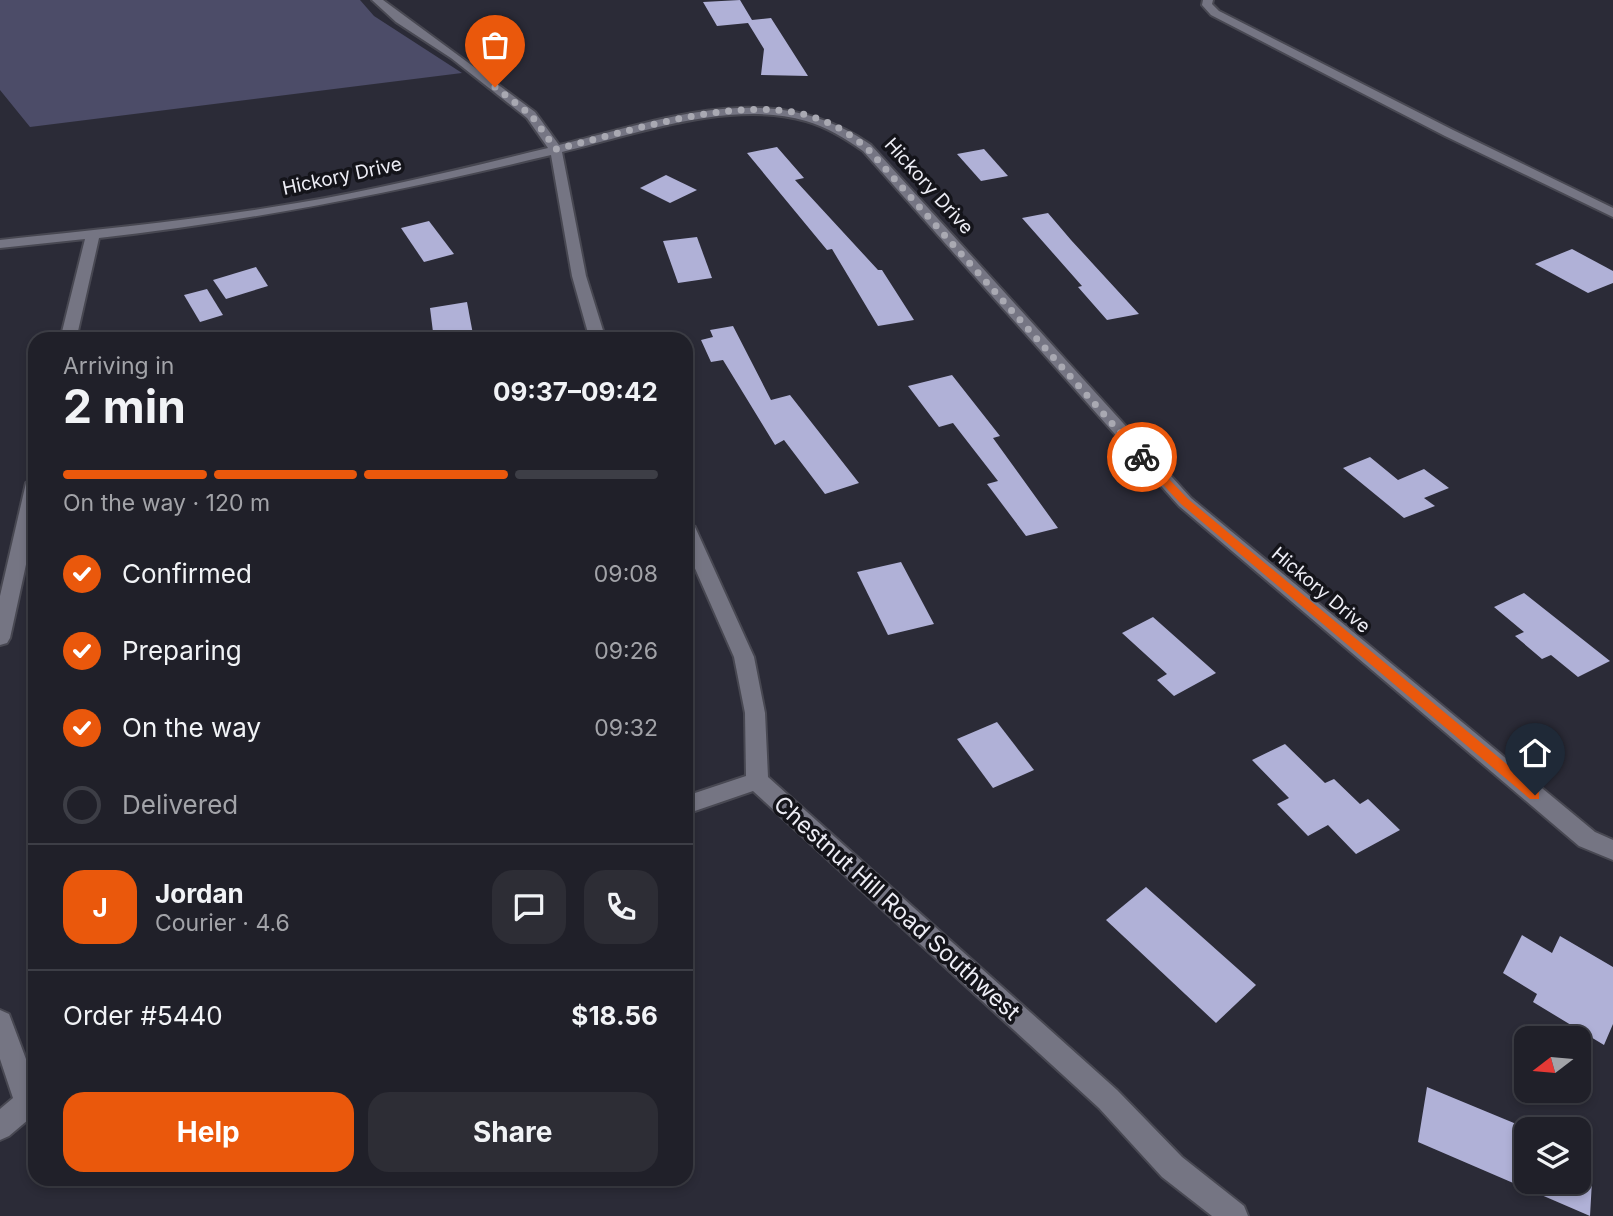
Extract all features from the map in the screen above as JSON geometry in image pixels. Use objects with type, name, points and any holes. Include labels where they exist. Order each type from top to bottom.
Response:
[{"type":"street","points":[[377,0],[400,20],[455,56],[531,115],[556,149],[579,276],[596,332]]},
{"type":"street","points":[[1208,0],[1207,5],[1215,13],[1449,133],[1613,213]]},
{"type":"street","name":"Hickory Drive","points":[[0,244],[294,208],[702,115],[760,111],[813,116],[850,135],[867,148],[1185,502],[1587,839],[1613,850]]},
{"type":"street","points":[[70,332],[93,234]]},
{"type":"street","points":[[0,638],[28,514]]},
{"type":"street","name":"Chestnut Hill Road Southwest","points":[[693,543],[744,657],[755,713],[757,781],[1108,1099],[1172,1167],[1234,1216]]},
{"type":"street","points":[[693,803],[757,781]]},
{"type":"street","points":[[0,1022],[28,1089]]},
{"type":"street","points":[[0,1127],[28,1102]]},
{"type":"shaded area","points":[[0,0],[360,0],[374,16],[462,73],[30,127],[0,90]]},
{"type":"building","points":[[740,0],[752,20],[771,18],[808,76],[761,75],[764,49],[748,23],[717,26],[703,2]]},
{"type":"building","points":[[777,147],[804,178],[795,180],[878,270],[882,270],[914,320],[878,326],[832,249],[827,250],[747,153]]},
{"type":"building","points":[[984,149],[1008,176],[981,181],[957,154]]},
{"type":"building","points":[[666,175],[697,190],[670,203],[640,188]]},
{"type":"building","points":[[1048,213],[1139,314],[1107,320],[1078,287],[1082,286],[1022,218]]},
{"type":"building","points":[[429,221],[454,254],[424,262],[401,228]]},
{"type":"building","points":[[697,237],[712,278],[678,283],[663,241]]},
{"type":"building","points":[[1572,249],[1613,271],[1613,283],[1588,293],[1535,264]]},
{"type":"building","points":[[256,267],[268,286],[226,299],[213,280]]},
{"type":"building","points":[[207,289],[223,315],[200,322],[184,295]]},
{"type":"building","points":[[467,302],[473,332],[433,332],[430,308]]},
{"type":"building","points":[[733,326],[771,400],[790,395],[859,483],[825,494],[784,440],[775,445],[723,360],[711,362],[701,340],[713,337],[710,330]]},
{"type":"building","points":[[952,375],[1000,436],[993,438],[1058,528],[1026,536],[987,484],[998,481],[953,423],[939,427],[908,386]]},
{"type":"building","points":[[1370,457],[1398,480],[1424,469],[1449,488],[1424,498],[1435,506],[1404,518],[1343,468]]},
{"type":"building","points":[[901,562],[934,624],[888,635],[857,572]]},
{"type":"building","points":[[1524,593],[1610,661],[1578,677],[1551,655],[1542,659],[1515,636],[1524,632],[1494,607]]},
{"type":"building","points":[[1153,617],[1216,673],[1174,696],[1157,680],[1167,674],[1122,633]]},
{"type":"building","points":[[997,722],[1034,770],[993,788],[957,739]]},
{"type":"building","points":[[1285,744],[1325,783],[1334,779],[1360,804],[1368,799],[1400,830],[1356,854],[1328,825],[1308,836],[1277,804],[1289,798],[1252,760]]},
{"type":"building","points":[[1146,887],[1256,985],[1216,1023],[1106,920]]},
{"type":"building","points":[[1522,935],[1552,953],[1560,936],[1613,967],[1613,1024],[1604,1045],[1591,1037],[1591,1026],[1573,1026],[1533,1002],[1537,994],[1503,973]]},
{"type":"building","points":[[1427,1087],[1514,1123],[1514,1183],[1418,1142]]},
{"type":"building","points":[[1592,1181],[1590,1216],[1539,1194],[1591,1194]]},
{"type":"way so far","points":[[495,87],[531,115],[556,149],[628,131],[731,111],[788,113],[813,116],[831,123],[867,148],[1142,457]]},
{"type":"route","points":[[1142,457],[1185,502],[1535,795]]}]
